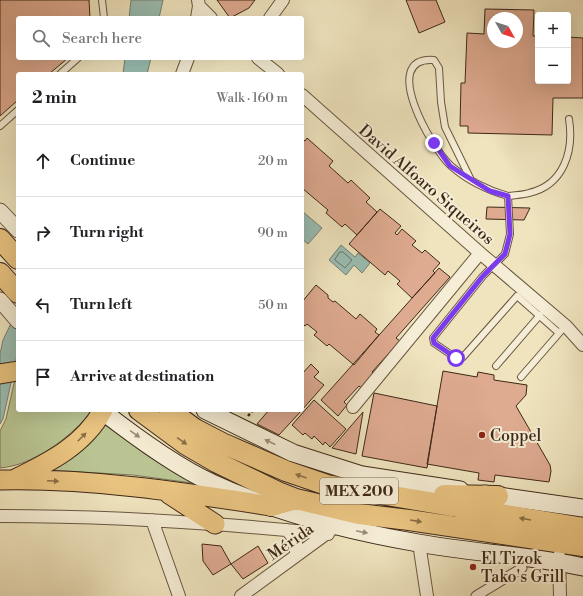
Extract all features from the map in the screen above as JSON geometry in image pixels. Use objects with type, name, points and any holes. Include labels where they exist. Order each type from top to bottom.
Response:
[{"type":"highway","points":[[0,239],[16,257]]},
{"type":"highway","name":"MEX 200","points":[[142,412],[185,444],[216,462],[278,492],[296,498],[359,514],[583,546]]},
{"type":"highway","name":"MEX 200","points":[[172,412],[195,429],[222,443],[286,471],[327,485],[370,493],[561,543],[583,528]]},
{"type":"highway","points":[[370,493],[498,496]]},
{"type":"highway","points":[[270,506],[296,498],[313,519]]},
{"type":"main road","points":[[0,374],[16,371]]},
{"type":"main road","points":[[5,482],[54,460],[76,444],[91,428],[101,412]]},
{"type":"main road","points":[[105,412],[169,458],[211,483],[270,506],[313,519],[331,530],[419,543],[561,543],[583,567]]},
{"type":"main road","points":[[209,412],[293,453],[362,475],[575,506]]},
{"type":"main road","points":[[5,482],[100,483],[270,506]]},
{"type":"main road","points":[[164,491],[215,524]]},
{"type":"street","points":[[271,16],[283,0]]},
{"type":"street","points":[[198,8],[208,16]]},
{"type":"street","points":[[183,72],[187,60]]},
{"type":"street","points":[[260,60],[276,72]]},
{"type":"street","name":"David Alfoaro Siqueiros","points":[[304,97],[494,264],[520,292],[562,330],[583,345]]},
{"type":"street","points":[[0,210],[16,228]]},
{"type":"street","points":[[353,407],[480,253]]},
{"type":"street","points":[[6,290],[16,316]]},
{"type":"street","points":[[560,596],[561,543],[575,506]]},
{"type":"street","name":"Mérida","points":[[241,596],[331,530],[359,514]]},
{"type":"street","points":[[0,516],[61,516],[152,520],[287,530],[331,530]]},
{"type":"street","points":[[152,520],[180,596]]},
{"type":"street","points":[[287,530],[296,541],[296,556]]},
{"type":"street","points":[[419,543],[427,596]]},
{"type":"street","points":[[476,596],[522,568]]},
{"type":"lane","points":[[102,0],[104,16]]},
{"type":"lane","points":[[472,180],[445,127],[441,102],[439,68],[434,60],[422,59],[412,66],[408,77],[414,103],[434,143],[450,166],[472,180],[490,191],[508,196],[530,193],[548,185],[561,171],[569,155],[572,136],[569,119]]},
{"type":"lane","points":[[62,72],[76,60]]},
{"type":"lane","points":[[0,126],[16,112]]},
{"type":"lane","points":[[508,196],[509,239],[505,254],[494,264],[433,338],[434,343],[456,358],[463,357],[520,292],[540,315],[562,330],[521,378]]},
{"type":"lane","points":[[496,366],[540,315]]},
{"type":"green space","points":[[15,379],[16,412],[91,413],[72,432],[50,449],[26,462],[0,468],[0,431],[6,419]]},
{"type":"green space","points":[[105,425],[148,456],[192,483],[133,475],[48,470],[87,444]]},
{"type":"water","points":[[131,0],[163,0],[159,16],[129,16]]},
{"type":"water","points":[[125,60],[150,60],[148,72],[123,72]]},
{"type":"water","points":[[304,213],[322,228],[308,244],[304,241]]},
{"type":"water","points":[[341,245],[355,257],[358,253],[370,263],[362,273],[354,265],[346,275],[329,260]]},
{"type":"water","points":[[16,313],[16,360],[3,419],[0,424],[0,354],[3,340]]},
{"type":"building","points":[[0,0],[89,0],[90,16],[16,16],[16,60],[66,60],[51,72],[16,72],[16,102],[0,116]]},
{"type":"building","points":[[217,0],[255,0],[249,8],[234,16],[229,16]]},
{"type":"building","points":[[406,0],[436,0],[445,22],[419,33]]},
{"type":"building","points":[[485,9],[534,10],[533,36],[535,36],[535,84],[571,84],[571,37],[583,38],[583,98],[553,98],[552,135],[468,133],[468,126],[460,126],[461,83],[465,83],[467,33],[484,34]]},
{"type":"building","points":[[307,138],[333,161],[329,166],[348,183],[351,180],[370,198],[366,202],[377,212],[357,235],[345,224],[342,227],[326,213],[328,210],[304,190],[304,140]]},
{"type":"building","points":[[487,207],[530,208],[524,220],[486,219]]},
{"type":"building","points":[[380,209],[401,226],[395,233],[397,235],[402,229],[416,241],[412,245],[422,253],[425,250],[440,263],[433,271],[435,273],[412,298],[397,284],[400,281],[388,271],[385,275],[349,244]]},
{"type":"building","points":[[439,268],[450,277],[396,338],[400,341],[372,372],[375,375],[363,389],[359,386],[344,402],[347,405],[338,416],[321,400]]},
{"type":"building","points":[[316,285],[328,295],[328,298],[333,302],[335,301],[356,319],[360,314],[377,329],[375,332],[379,335],[354,365],[329,344],[327,346],[314,335],[317,332],[307,324],[305,326],[304,325],[304,300]]},
{"type":"building","points":[[311,364],[319,372],[314,377],[324,385],[304,408],[304,372]]},
{"type":"building","name":"Coppel","points":[[443,371],[477,377],[478,372],[494,375],[494,380],[527,385],[526,395],[516,406],[550,465],[551,471],[549,482],[495,475],[494,482],[478,480],[479,473],[427,464]]},
{"type":"building","points":[[374,393],[437,406],[427,468],[362,456]]},
{"type":"building","points":[[314,400],[346,429],[330,447],[325,442],[323,445],[314,436],[312,439],[305,433],[303,435],[292,425]]},
{"type":"building","points":[[267,412],[300,412],[279,435],[257,424]]},
{"type":"building","points":[[363,412],[356,454],[332,448]]},
{"type":"building","points":[[202,544],[221,546],[231,564],[213,575],[203,561]]},
{"type":"building","points":[[258,546],[268,563],[243,579],[231,564]]},
{"type":"place","name":"Coppel","points":[[482,435]]},
{"type":"place","name":"El Tizok Tako's Grill","points":[[473,567]]},
{"type":"route","points":[[434,143],[450,166],[490,191],[508,196],[510,234],[505,254],[483,276],[433,338],[434,343],[456,358]]}]
